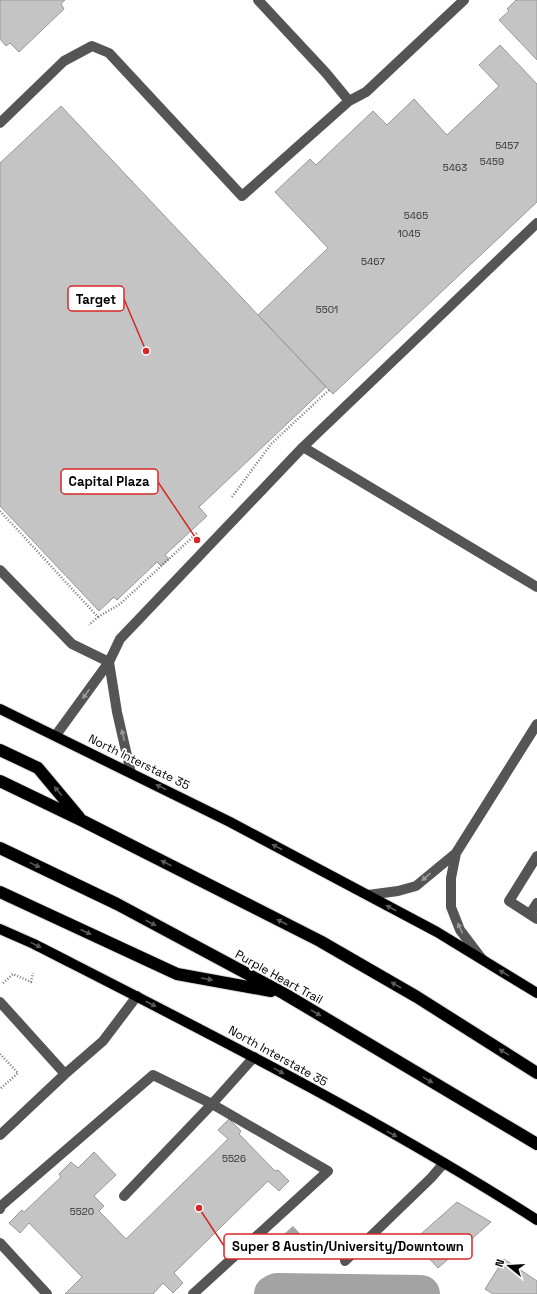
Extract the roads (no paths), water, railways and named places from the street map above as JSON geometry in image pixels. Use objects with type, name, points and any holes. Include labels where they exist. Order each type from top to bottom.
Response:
[{"type":"highway","points":[[0,750],[38,768],[83,821]]},
{"type":"highway","points":[[0,781],[83,821],[320,941],[417,997],[537,1073]]},
{"type":"highway","name":"Purple Heart Trail","points":[[0,848],[117,904],[283,993],[537,1144]]},
{"type":"highway","points":[[0,892],[177,974],[283,993]]},
{"type":"main road","name":"North Interstate 35","points":[[0,709],[230,822],[437,932],[537,993]]},
{"type":"main road","name":"North Interstate 35","points":[[0,929],[34,944],[254,1057],[444,1163],[537,1220]]},
{"type":"lane","points":[[258,0],[326,73],[349,101]]},
{"type":"lane","points":[[0,123],[64,60],[92,46],[109,53],[242,196],[349,101],[366,92],[464,0]]},
{"type":"lane","points":[[56,736],[109,662],[120,639],[303,447],[537,223]]},
{"type":"lane","points":[[303,447],[537,587]]},
{"type":"lane","points":[[0,570],[72,644],[109,662]]},
{"type":"lane","points":[[109,662],[117,712],[131,773]]},
{"type":"lane","points":[[368,895],[398,891],[416,886],[456,853],[537,724]]},
{"type":"lane","points":[[456,853],[451,878],[451,907],[460,930],[482,960]]},
{"type":"lane","points":[[537,856],[509,901],[533,916],[537,903]]},
{"type":"lane","points":[[0,1135],[65,1074],[103,1041],[137,996]]},
{"type":"lane","points":[[0,1002],[65,1074]]},
{"type":"lane","points":[[124,1196],[212,1104],[254,1057]]},
{"type":"lane","points":[[0,1209],[1,1206],[153,1075],[212,1104],[328,1171],[193,1294]]},
{"type":"lane","points":[[345,1261],[431,1178],[444,1163]]},
{"type":"lane","points":[[0,1243],[47,1294]]},
{"type":"waterway","points":[[273,1294],[277,1292],[421,1294]]},
{"type":"place","name":"Target","points":[[146,351]]},
{"type":"place","name":"Capital Plaza","points":[[197,540]]},
{"type":"place","name":"Super 8 Austin/University/Downtown","points":[[199,1208]]}]
